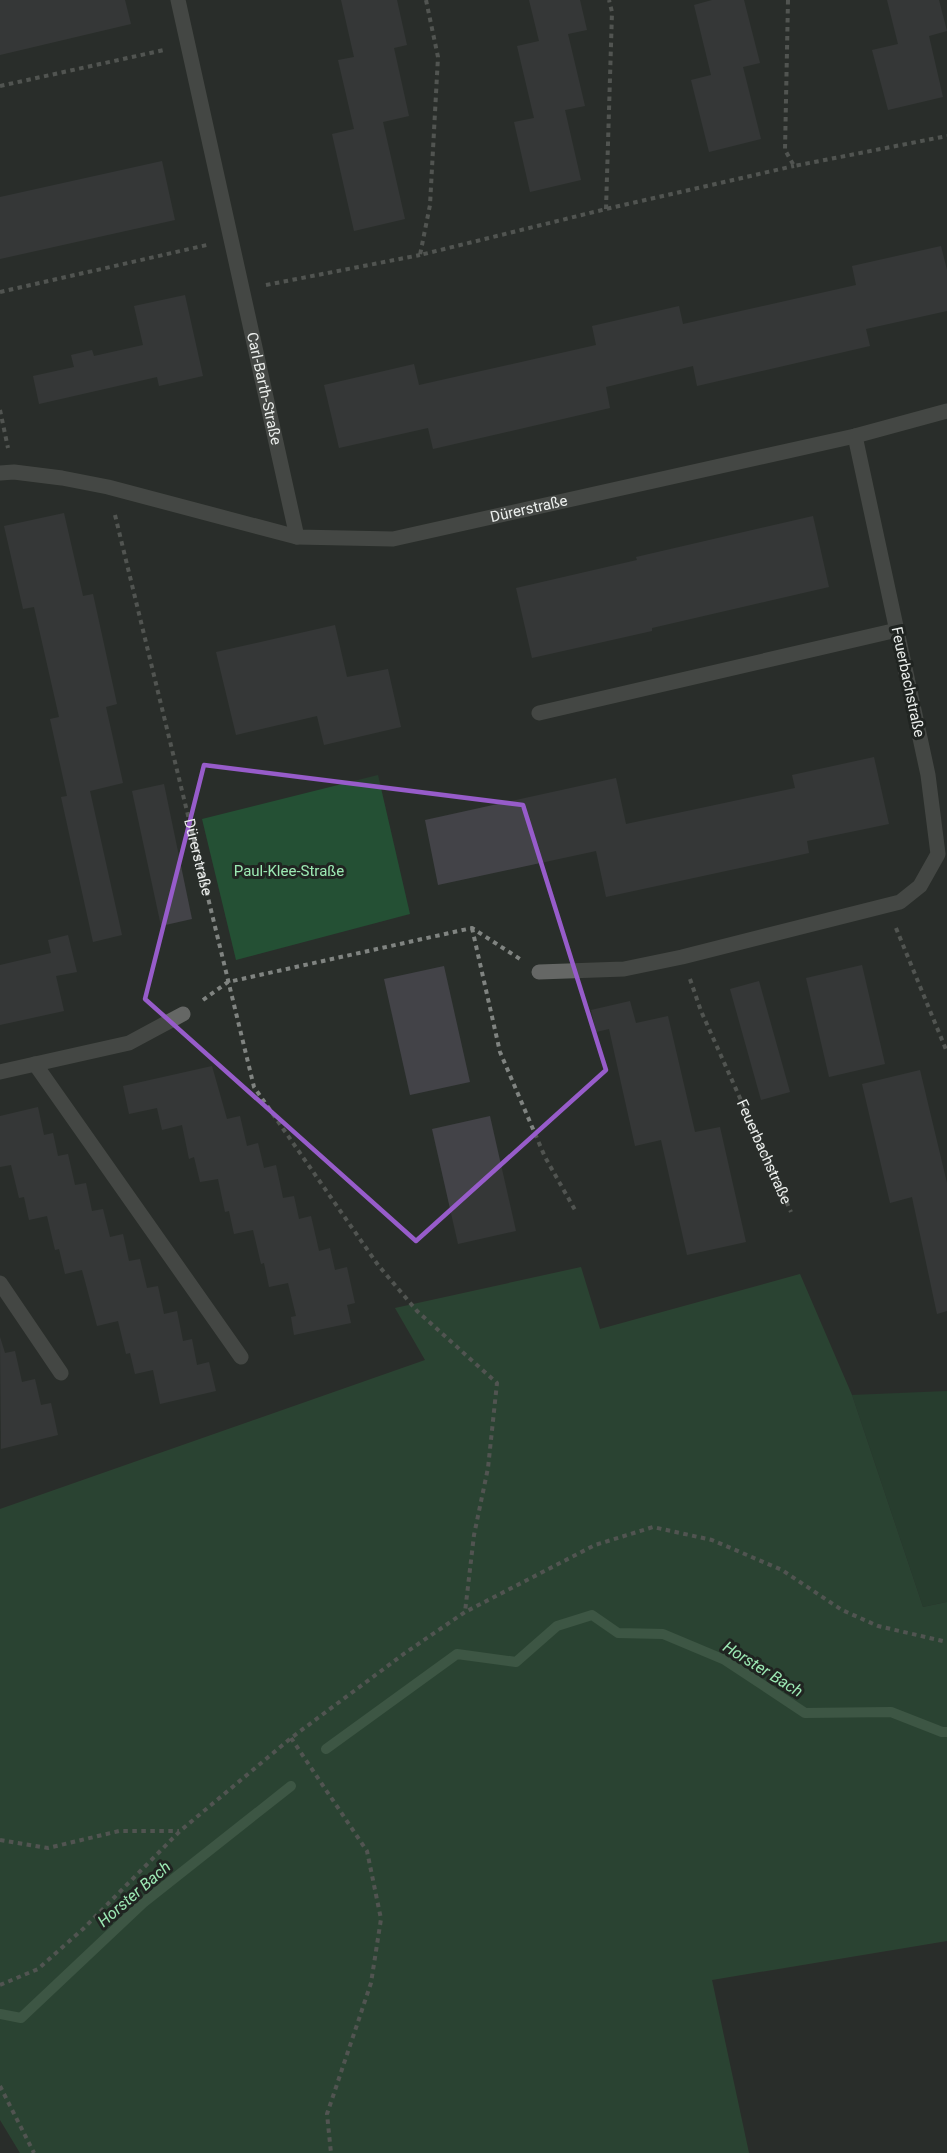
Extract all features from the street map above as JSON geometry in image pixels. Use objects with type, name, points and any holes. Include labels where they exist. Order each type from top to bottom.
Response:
[{"type":"street","name":"Carl-Barth-Straße","points":[[178,0],[297,537]]},
{"type":"street","name":"Dürerstraße","points":[[7,473],[62,478],[108,487],[297,537],[393,538],[855,436],[947,411]]},
{"type":"street","name":"Feuerbachstraße","points":[[539,972],[624,969],[682,957],[900,902],[920,886],[938,854],[928,775],[855,436]]},
{"type":"street","points":[[538,713],[897,630]]},
{"type":"street","points":[[0,1072],[129,1043],[183,1014]]},
{"type":"street","points":[[35,1064],[241,1358]]},
{"type":"street","points":[[0,1283],[61,1372]]},
{"type":"path","points":[[420,255],[430,205],[438,57],[426,0]]},
{"type":"path","points":[[606,209],[612,12],[609,0]]},
{"type":"path","points":[[788,0],[785,150],[794,166]]},
{"type":"path","points":[[0,86],[188,44]]},
{"type":"path","points":[[242,290],[420,255],[794,166],[947,136]]},
{"type":"path","points":[[0,292],[230,240]]},
{"type":"path","points":[[0,410],[7,473]]},
{"type":"path","name":"Dürerstraße","points":[[108,487],[228,982]]},
{"type":"path","points":[[887,905],[947,1052]]},
{"type":"path","points":[[472,928],[500,1052],[545,1157],[575,1210]]},
{"type":"path","points":[[183,1014],[228,982],[472,928],[539,972]]},
{"type":"path","name":"Feuerbachstraße","points":[[682,957],[701,1011],[791,1212]]},
{"type":"path","points":[[228,982],[254,1087],[378,1265],[417,1311],[497,1383],[488,1468],[474,1535],[465,1612]]},
{"type":"path","points":[[0,1985],[38,1970],[83,1929],[180,1832],[291,1738],[405,1653],[465,1612],[596,1545],[653,1527],[712,1540],[782,1570],[842,1610],[878,1626],[947,1642]]},
{"type":"path","points":[[291,1738],[367,1851],[381,1918],[371,1983],[327,2114],[331,2153]]},
{"type":"path","points":[[0,1840],[48,1848],[119,1831],[180,1832]]},
{"type":"path","points":[[0,2086],[34,2153]]},
{"type":"highlighted area","points":[[204,765],[523,805],[606,1070],[416,1241],[145,999]]},
{"type":"green space","name":"Paul-Klee-Straße","points":[[378,775],[410,914],[236,960],[202,819]]},
{"type":"green space","points":[[581,1267],[600,1329],[800,1274],[852,1395],[923,1607],[947,1602],[947,1941],[712,1980],[749,2153],[20,2153],[0,2120],[0,1509],[425,1360],[395,1308]]},
{"type":"green space","points":[[947,1391],[947,1602],[923,1607],[852,1395]]},
{"type":"building","points":[[0,0],[125,0],[131,24],[0,55]]},
{"type":"building","points":[[341,0],[397,0],[407,45],[394,48],[409,116],[383,122],[405,219],[354,231],[332,134],[354,129],[338,60],[354,57]]},
{"type":"building","points":[[529,0],[580,0],[587,30],[568,34],[585,106],[565,110],[581,180],[530,192],[514,122],[534,118],[517,46],[539,41]]},
{"type":"building","points":[[712,0],[744,0],[760,63],[743,67],[761,139],[709,152],[691,80],[711,75],[694,5]]},
{"type":"building","points":[[887,0],[939,0],[947,31],[929,36],[943,97],[888,110],[872,50],[898,44]]},
{"type":"building","points":[[162,161],[175,220],[0,259],[0,197]]},
{"type":"building","points":[[941,246],[947,270],[947,311],[866,329],[870,346],[697,386],[693,366],[606,387],[610,408],[433,449],[428,428],[339,448],[324,385],[414,364],[419,385],[596,345],[592,326],[679,306],[683,324],[856,285],[852,266]]},
{"type":"building","points":[[185,295],[203,376],[159,386],[157,377],[39,404],[33,376],[74,367],[71,355],[92,350],[94,356],[143,345],[134,306]]},
{"type":"building","points":[[64,513],[83,596],[93,594],[102,635],[117,704],[106,707],[123,783],[90,791],[122,935],[93,942],[61,797],[67,796],[50,719],[59,717],[34,607],[23,609],[4,526]]},
{"type":"building","points":[[813,516],[829,587],[532,658],[516,588],[637,560],[636,557]]},
{"type":"building","points":[[335,625],[347,677],[388,669],[401,727],[324,745],[317,716],[236,735],[216,652]]},
{"type":"building","points":[[874,757],[889,824],[807,841],[809,853],[606,897],[596,851],[438,885],[425,820],[616,778],[626,824],[795,788],[792,775]]},
{"type":"building","points":[[164,784],[192,919],[161,926],[132,791]]},
{"type":"building","points":[[68,935],[77,972],[56,976],[64,1011],[0,1025],[0,965],[51,953],[48,940]]},
{"type":"building","points":[[862,965],[885,1064],[829,1077],[806,978]]},
{"type":"building","points":[[444,966],[470,1082],[410,1095],[384,979]]},
{"type":"building","points":[[759,981],[790,1092],[761,1100],[730,989]]},
{"type":"building","points":[[630,1001],[636,1023],[668,1016],[695,1132],[720,1127],[746,1242],[687,1255],[661,1140],[635,1146],[609,1029],[596,1032],[591,1010]]},
{"type":"building","points":[[212,1066],[227,1119],[240,1116],[247,1146],[258,1143],[264,1168],[276,1165],[283,1198],[294,1196],[299,1219],[311,1216],[319,1251],[330,1248],[335,1270],[347,1267],[355,1303],[347,1305],[351,1323],[294,1335],[291,1317],[296,1316],[288,1283],[269,1287],[253,1230],[234,1234],[229,1211],[225,1212],[218,1179],[200,1182],[194,1157],[189,1159],[182,1125],[162,1130],[157,1108],[129,1114],[123,1086]]},
{"type":"building","points":[[920,1070],[947,1183],[947,1311],[937,1314],[912,1197],[890,1203],[862,1084]]},
{"type":"building","points":[[38,1107],[44,1135],[53,1133],[58,1156],[68,1154],[75,1185],[86,1183],[92,1211],[103,1209],[110,1237],[123,1234],[129,1261],[140,1259],[147,1288],[158,1286],[164,1314],[177,1311],[183,1341],[192,1339],[197,1365],[209,1362],[216,1391],[160,1404],[153,1370],[135,1374],[130,1353],[126,1354],[118,1321],[97,1326],[82,1270],[65,1274],[59,1249],[55,1250],[47,1216],[29,1220],[24,1197],[19,1198],[11,1165],[0,1167],[0,1116]]},
{"type":"building","points":[[490,1116],[516,1231],[458,1244],[432,1129]]},
{"type":"building","points":[[0,1337],[5,1353],[15,1351],[22,1382],[35,1379],[41,1405],[51,1403],[58,1435],[1,1449]]},
{"type":"waterway","name":"Horster Bach","points":[[326,1749],[457,1654],[516,1662],[557,1626],[592,1615],[618,1633],[663,1634],[725,1660],[805,1713],[891,1712],[947,1732]]},
{"type":"waterway","name":"Horster Bach","points":[[0,2014],[21,2018],[143,1903],[291,1786]]}]
